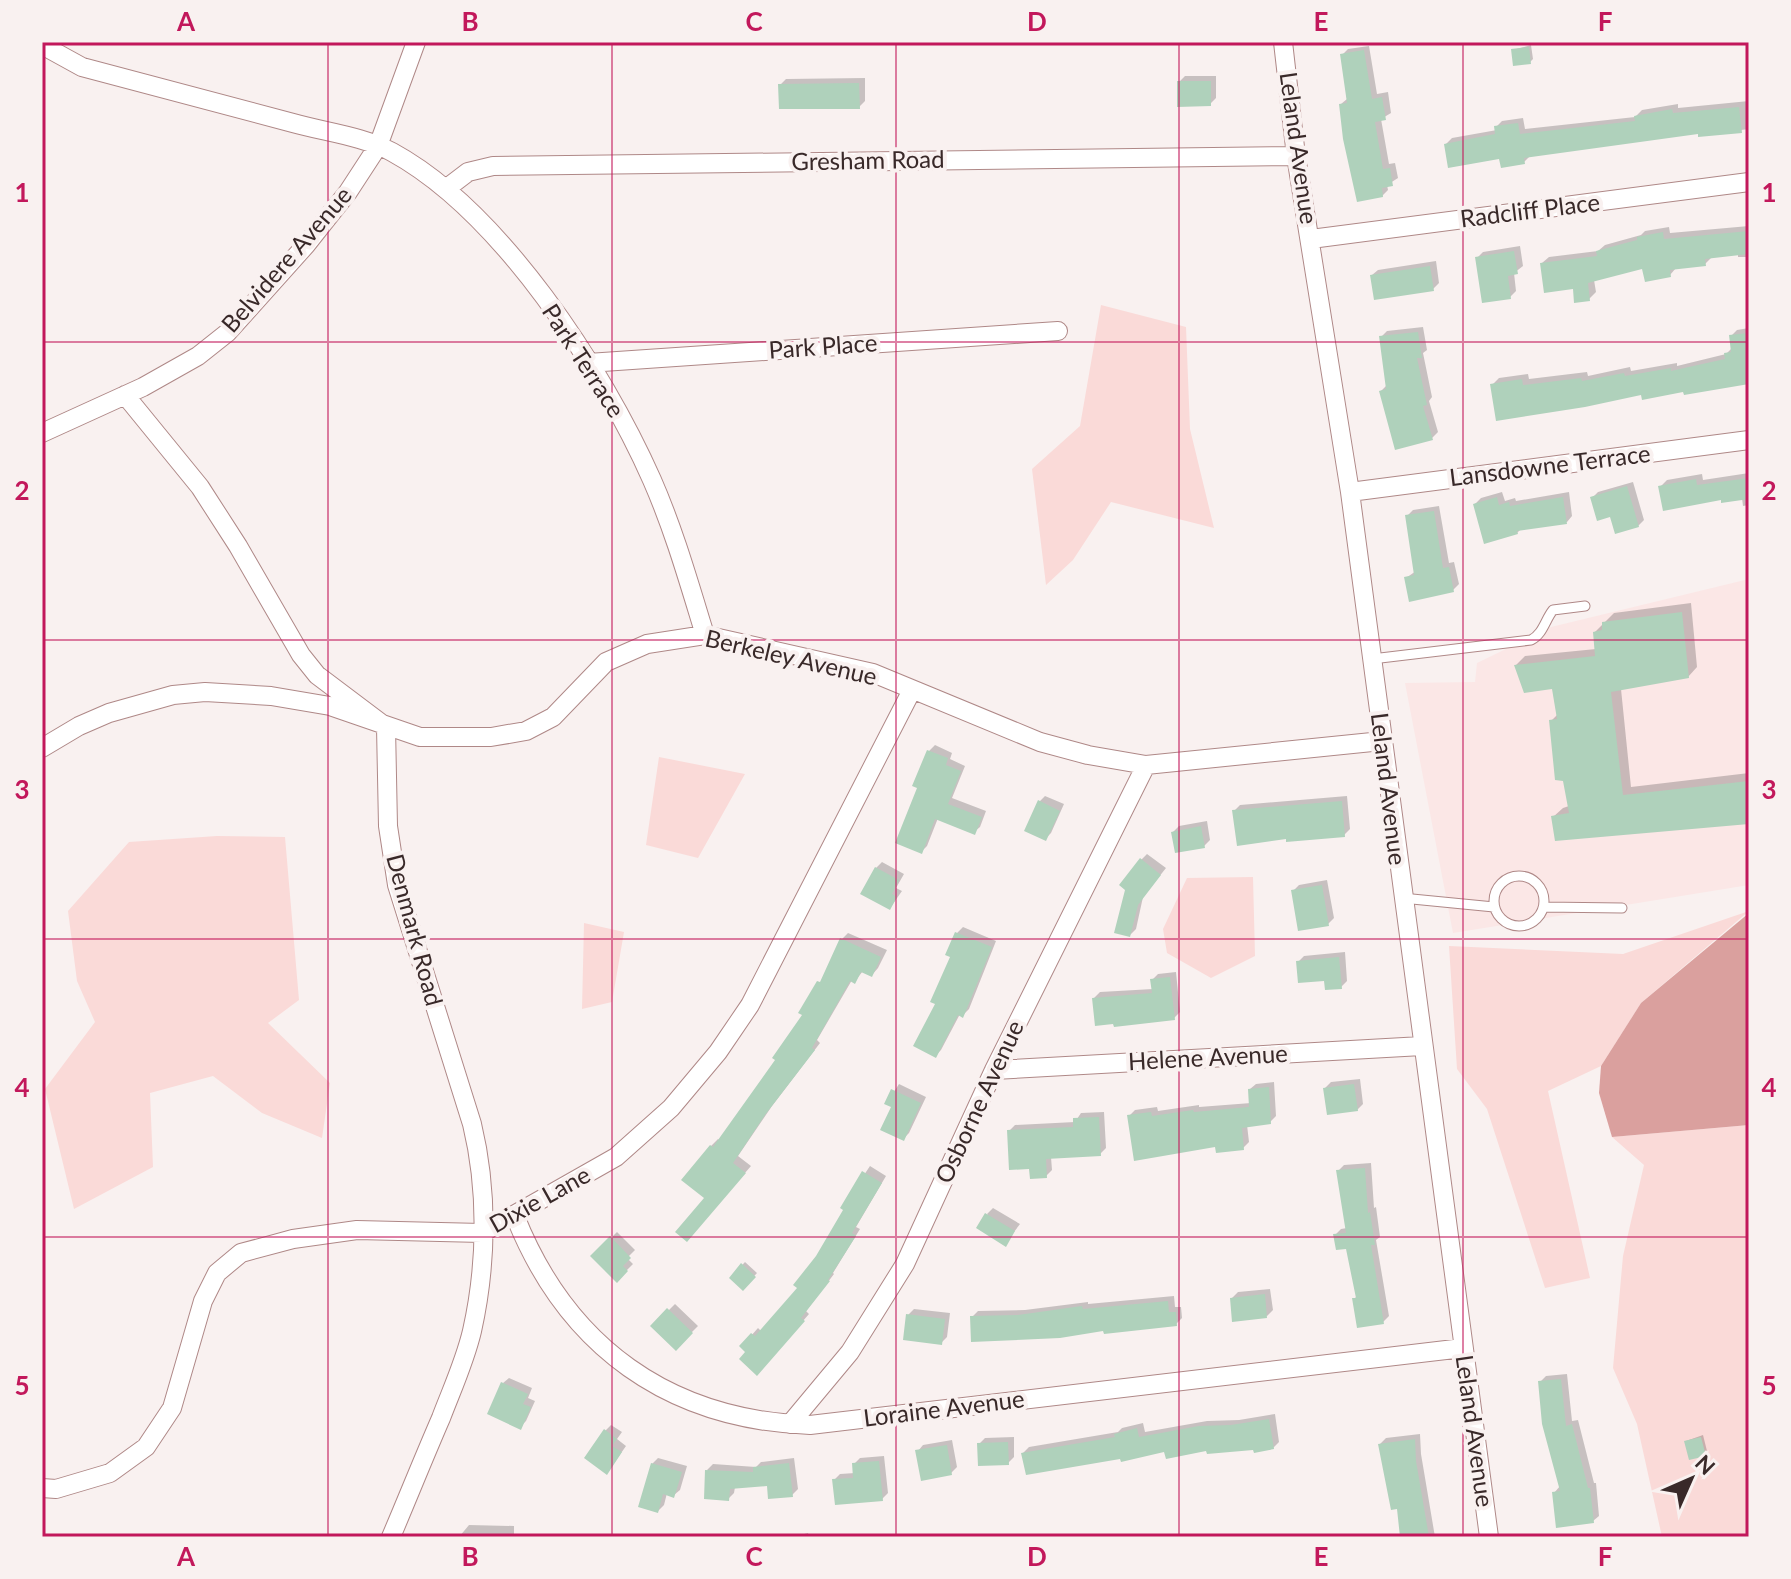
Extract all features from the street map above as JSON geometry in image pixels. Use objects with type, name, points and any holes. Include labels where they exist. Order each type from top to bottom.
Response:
[{"type":"street","name":"Belvidere Avenue","points":[[42,433],[125,395],[198,356],[227,333],[306,245],[348,192],[378,146],[416,42]]},
{"type":"street","name":"Leland Avenue","points":[[1283,42],[1296,156],[1350,492],[1489,1537]]},
{"type":"street","name":"Park Terrace","points":[[42,45],[82,67],[378,146],[447,188],[518,264],[613,402],[652,480],[683,561],[705,635]]},
{"type":"street","name":"Gresham Road","points":[[447,188],[468,172],[493,166],[1296,156]]},
{"type":"street","name":"Radcliff Place","points":[[1311,239],[1749,182]]},
{"type":"street","name":"Park Place","points":[[588,363],[1058,331]]},
{"type":"street","points":[[125,395],[200,487],[301,655],[317,675],[386,727]]},
{"type":"street","name":"Lansdowne Terrace","points":[[1350,492],[1749,440]]},
{"type":"street","name":"Berkeley Avenue","points":[[42,748],[109,713],[173,695],[205,692],[239,692],[330,706],[420,737],[491,737],[526,731],[553,717],[606,662],[647,644],[705,635],[873,673],[1040,742],[1088,755],[1146,765],[1382,741]]},
{"type":"street","name":"Dixie Lane","points":[[42,1488],[56,1489],[110,1473],[146,1447],[172,1408],[203,1301],[217,1273],[241,1253],[293,1239],[357,1230],[482,1233],[616,1157],[671,1108],[718,1052],[750,1005],[912,690]]},
{"type":"street","name":"Denmark Road","points":[[386,727],[388,826],[397,885],[472,1124],[480,1155],[484,1193],[480,1280],[472,1331],[460,1370],[391,1537]]},
{"type":"street","name":"Osborne Avenue","points":[[790,1424],[850,1352],[905,1264],[994,1070],[1146,765]]},
{"type":"street","name":"Helene Avenue","points":[[994,1070],[1422,1046]]},
{"type":"street","name":"Loraine Avenue","points":[[515,1216],[536,1264],[559,1300],[603,1348],[628,1368],[684,1400],[745,1419],[810,1425],[1463,1348]]},
{"type":"lane","points":[[1372,659],[1531,640],[1539,636],[1553,610],[1585,606]]},
{"type":"lane","points":[[1531,878],[1538,883],[1545,898],[1544,907],[1535,920],[1519,926],[1504,921],[1494,907],[1495,890],[1507,881],[1531,878]]},
{"type":"lane","points":[[1402,898],[1494,907]]},
{"type":"lane","points":[[1544,907],[1622,908]]},
{"type":"shaded area","points":[[1101,305],[1186,327],[1190,429],[1214,528],[1111,502],[1073,560],[1046,585],[1032,469],[1080,426]]},
{"type":"shaded area","points":[[1749,579],[1749,885],[1453,933],[1405,683],[1475,682],[1477,663],[1551,627]]},
{"type":"shaded area","points":[[659,757],[745,774],[698,858],[646,845]]},
{"type":"shaded area","points":[[217,836],[285,837],[299,1000],[268,1023],[330,1083],[322,1138],[262,1113],[213,1076],[150,1093],[153,1167],[74,1209],[45,1089],[95,1022],[77,981],[68,911],[129,842]]},
{"type":"shaded area","points":[[1253,877],[1255,956],[1211,978],[1167,953],[1163,929],[1187,878]]},
{"type":"shaded area","points":[[1749,911],[1641,1003],[1601,1066],[1548,1091],[1590,1278],[1545,1288],[1487,1109],[1457,1069],[1449,946],[1623,954]]},
{"type":"shaded area","points":[[1749,913],[1749,1125],[1612,1137],[1599,1093],[1601,1066],[1641,1003]]},
{"type":"shaded area","points":[[584,923],[624,932],[612,1002],[582,1009]]},
{"type":"shaded area","points":[[1749,1125],[1749,1537],[1662,1537],[1637,1424],[1613,1368],[1623,1256],[1644,1165],[1612,1137]]},
{"type":"building","points":[[1529,47],[1531,64],[1513,66],[1511,49]]},
{"type":"building","points":[[1364,50],[1372,99],[1382,97],[1386,120],[1375,122],[1383,169],[1390,168],[1393,186],[1382,188],[1383,197],[1357,202],[1343,139],[1339,104],[1347,103],[1340,54]]},
{"type":"building","points":[[1177,81],[1211,81],[1211,106],[1177,107]]},
{"type":"building","points":[[859,83],[860,109],[779,109],[778,84]]},
{"type":"building","points":[[1739,107],[1742,133],[1698,137],[1698,134],[1524,158],[1525,164],[1501,168],[1499,159],[1448,168],[1444,144],[1495,134],[1494,126],[1518,123],[1520,134],[1635,121],[1634,116],[1672,109],[1673,113]]},
{"type":"building","points":[[1749,231],[1749,254],[1705,259],[1706,266],[1670,270],[1671,277],[1645,282],[1642,269],[1588,283],[1590,301],[1574,303],[1573,289],[1544,293],[1540,263],[1597,256],[1596,251],[1663,232],[1664,239]]},
{"type":"building","points":[[1514,251],[1518,274],[1508,276],[1511,299],[1482,303],[1475,257]]},
{"type":"building","points":[[1430,266],[1434,291],[1374,300],[1370,275]]},
{"type":"building","points":[[1418,332],[1422,358],[1417,358],[1427,405],[1423,406],[1433,440],[1395,450],[1379,391],[1386,389],[1379,336]]},
{"type":"building","points":[[1749,333],[1749,384],[1642,400],[1641,395],[1496,421],[1490,384],[1522,379],[1523,385],[1581,378],[1582,381],[1624,373],[1625,376],[1671,368],[1671,371],[1725,359],[1724,353],[1731,352],[1729,335]]},
{"type":"building","points":[[1749,478],[1749,499],[1721,503],[1721,500],[1663,511],[1658,486],[1696,479],[1697,485]]},
{"type":"building","points":[[1627,486],[1639,527],[1615,534],[1610,517],[1597,521],[1590,497]]},
{"type":"building","points":[[1497,497],[1499,505],[1509,502],[1510,506],[1563,497],[1567,524],[1517,531],[1518,534],[1484,544],[1473,504]]},
{"type":"building","points":[[1434,511],[1443,568],[1449,567],[1454,592],[1409,602],[1404,577],[1414,575],[1405,515]]},
{"type":"building","points":[[1682,612],[1689,678],[1611,692],[1623,795],[1749,781],[1749,824],[1555,841],[1551,816],[1569,813],[1563,781],[1555,780],[1549,720],[1557,719],[1552,689],[1524,693],[1514,665],[1595,656],[1593,632],[1602,630],[1602,622]]},
{"type":"building","points":[[927,750],[948,758],[946,765],[961,771],[948,804],[982,817],[975,835],[935,819],[922,854],[895,843],[917,788],[912,786]]},
{"type":"building","points":[[1038,800],[1060,811],[1046,841],[1024,831]]},
{"type":"building","points":[[1342,801],[1345,837],[1286,842],[1286,839],[1237,846],[1232,810]]},
{"type":"building","points":[[1201,826],[1205,848],[1175,853],[1171,832]]},
{"type":"building","points":[[1140,858],[1161,875],[1138,905],[1130,937],[1114,933],[1125,890],[1119,885]]},
{"type":"building","points":[[875,867],[899,880],[892,894],[897,897],[890,910],[860,894]]},
{"type":"building","points":[[1322,885],[1329,926],[1298,931],[1291,890]]},
{"type":"building","points":[[955,932],[992,947],[963,1018],[958,1015],[936,1058],[913,1046],[935,1004],[930,1002],[950,957],[945,955]]},
{"type":"building","points":[[840,938],[881,957],[872,977],[861,972],[855,984],[850,981],[812,1048],[815,1050],[733,1163],[746,1173],[687,1242],[675,1232],[704,1198],[681,1180],[710,1145],[713,1147],[775,1060],[772,1058],[802,1015],[798,1013],[817,981],[820,982]]},
{"type":"building","points":[[1339,957],[1342,989],[1325,990],[1324,981],[1298,983],[1296,961]]},
{"type":"building","points":[[1170,977],[1175,1020],[1114,1027],[1113,1024],[1095,1026],[1092,998],[1152,993],[1150,979]]},
{"type":"building","points":[[1354,1084],[1358,1111],[1327,1115],[1323,1088]]},
{"type":"building","points":[[1269,1087],[1271,1124],[1242,1128],[1244,1150],[1216,1153],[1215,1147],[1134,1161],[1127,1115],[1151,1112],[1152,1116],[1249,1107],[1248,1089]]},
{"type":"building","points":[[891,1089],[921,1103],[904,1141],[880,1130],[891,1107],[884,1104]]},
{"type":"building","points":[[1099,1117],[1101,1156],[1046,1159],[1047,1178],[1030,1179],[1029,1169],[1009,1170],[1007,1130],[1073,1127],[1073,1118]]},
{"type":"building","points":[[1365,1168],[1368,1213],[1375,1245],[1371,1245],[1384,1324],[1357,1328],[1352,1298],[1356,1298],[1346,1249],[1336,1250],[1333,1234],[1346,1233],[1336,1170]]},
{"type":"building","points":[[862,1171],[882,1183],[852,1233],[856,1236],[830,1281],[801,1318],[805,1321],[757,1376],[739,1359],[745,1352],[739,1346],[751,1333],[755,1336],[797,1288],[793,1285],[816,1256]]},
{"type":"building","points":[[985,1213],[1015,1231],[1006,1247],[976,1228]]},
{"type":"building","points":[[610,1236],[631,1258],[623,1266],[628,1271],[617,1283],[590,1256]]},
{"type":"building","points":[[741,1263],[756,1277],[743,1291],[729,1278]]},
{"type":"building","points":[[1265,1294],[1267,1318],[1232,1322],[1230,1298]]},
{"type":"building","points":[[1168,1301],[1169,1312],[1176,1312],[1177,1326],[1104,1334],[1103,1331],[1060,1338],[971,1342],[970,1316],[1018,1315],[1082,1306],[1083,1309]]},
{"type":"building","points":[[667,1308],[693,1333],[676,1351],[650,1326]]},
{"type":"building","points":[[906,1314],[945,1319],[942,1345],[903,1340]]},
{"type":"building","points":[[1561,1379],[1566,1426],[1572,1424],[1590,1488],[1594,1523],[1556,1528],[1552,1492],[1560,1491],[1542,1424],[1538,1381]]},
{"type":"building","points":[[501,1382],[528,1394],[523,1404],[531,1407],[521,1430],[487,1414]]},
{"type":"building","points":[[1269,1419],[1274,1449],[1254,1453],[1253,1450],[1207,1454],[1206,1451],[1166,1459],[1164,1452],[1121,1462],[1120,1459],[1026,1475],[1021,1453],[1115,1437],[1114,1434],[1137,1428],[1139,1437],[1199,1426]]},
{"type":"building","points":[[604,1429],[617,1439],[612,1446],[622,1452],[607,1475],[584,1458]]},
{"type":"building","points":[[1701,1437],[1706,1456],[1689,1460],[1684,1441]]},
{"type":"building","points":[[1415,1439],[1429,1537],[1400,1537],[1397,1509],[1391,1510],[1378,1444]]},
{"type":"building","points":[[1008,1442],[1009,1465],[978,1466],[977,1443]]},
{"type":"building","points":[[947,1445],[952,1475],[921,1481],[915,1450]]},
{"type":"building","points":[[879,1461],[883,1501],[835,1505],[832,1479],[853,1478],[852,1463]]},
{"type":"building","points":[[651,1463],[682,1472],[674,1498],[663,1494],[658,1513],[638,1507]]},
{"type":"building","points":[[789,1463],[793,1497],[768,1499],[767,1486],[730,1489],[729,1501],[704,1499],[705,1470],[753,1472],[753,1467]]}]
